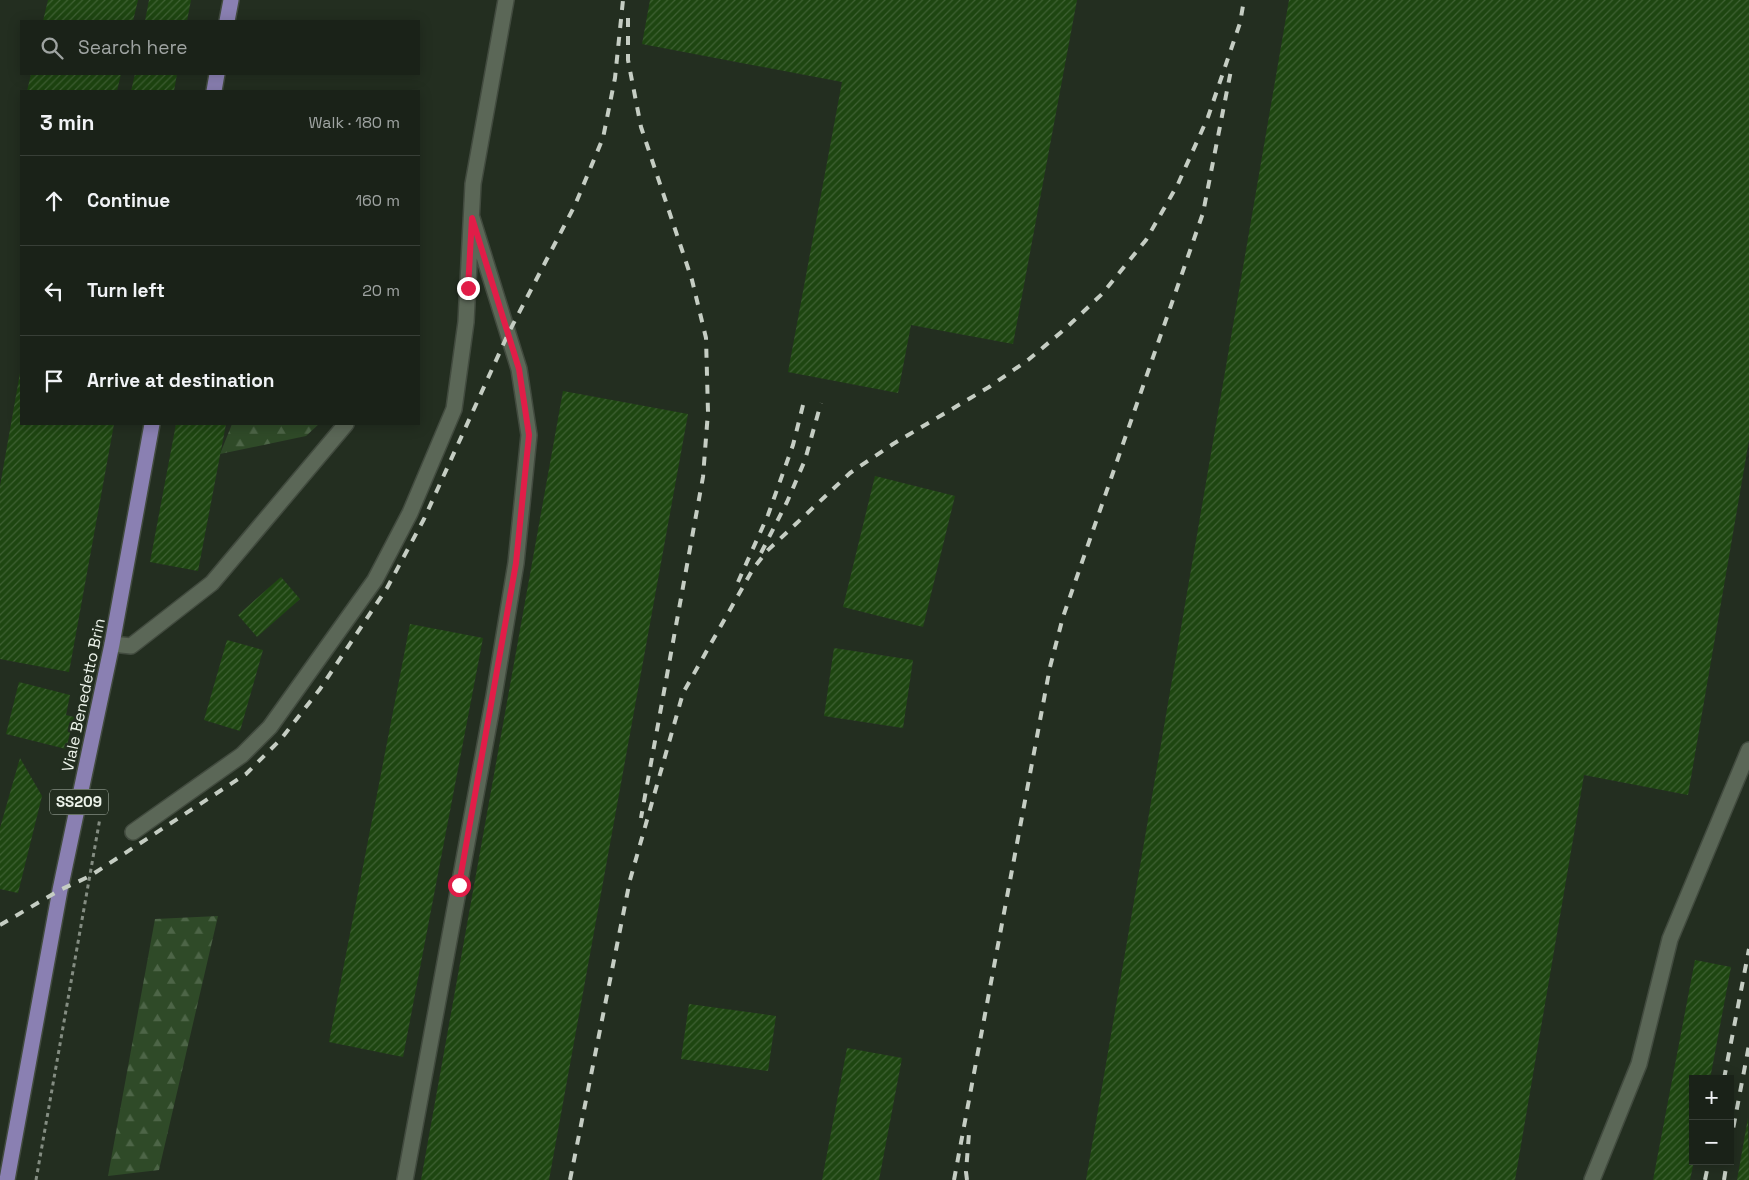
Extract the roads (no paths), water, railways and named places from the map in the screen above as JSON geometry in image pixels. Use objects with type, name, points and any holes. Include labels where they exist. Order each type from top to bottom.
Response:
[{"type":"main road","points":[[227,20],[230,0]]},
{"type":"main road","points":[[214,90],[217,75]]},
{"type":"main road","name":"Viale Benedetto Brin","points":[[7,1180],[60,890],[112,644],[152,425]]},
{"type":"lane","points":[[133,832],[242,756],[270,726],[375,580],[410,513],[454,409],[466,322],[473,184],[506,0]]},
{"type":"lane","points":[[405,1180],[492,706],[516,563],[529,435],[519,369],[472,218]]},
{"type":"lane","points":[[112,644],[130,646],[212,583],[345,425]]},
{"type":"lane","points":[[1592,1180],[1639,1064],[1670,939],[1749,750]]},
{"type":"railway","points":[[0,925],[60,890],[90,876],[246,774],[281,739],[320,689],[387,588],[424,519],[508,334],[575,205],[603,138],[615,78],[623,0]]},
{"type":"railway","points":[[570,1180],[630,880],[683,693],[753,569],[767,551],[850,473],[893,444],[989,387],[1028,360],[1102,294],[1146,240],[1178,184],[1208,117],[1240,23],[1244,0]]},
{"type":"railway","points":[[628,18],[628,60],[641,127],[692,280],[706,338],[708,412],[703,477],[641,818]]},
{"type":"railway","points":[[954,1180],[1050,667],[1063,617],[1203,213],[1232,65]]},
{"type":"railway","points":[[738,582],[768,515],[793,445],[804,401]]},
{"type":"railway","points":[[761,553],[787,502],[805,460],[821,403]]},
{"type":"railway","points":[[1725,1075],[1749,949]]},
{"type":"railway","points":[[1734,1124],[1749,1045]]},
{"type":"railway","points":[[967,1180],[969,1133]]},
{"type":"railway","points":[[1705,1180],[1708,1165]]},
{"type":"railway","points":[[1724,1180],[1726,1165]]}]
